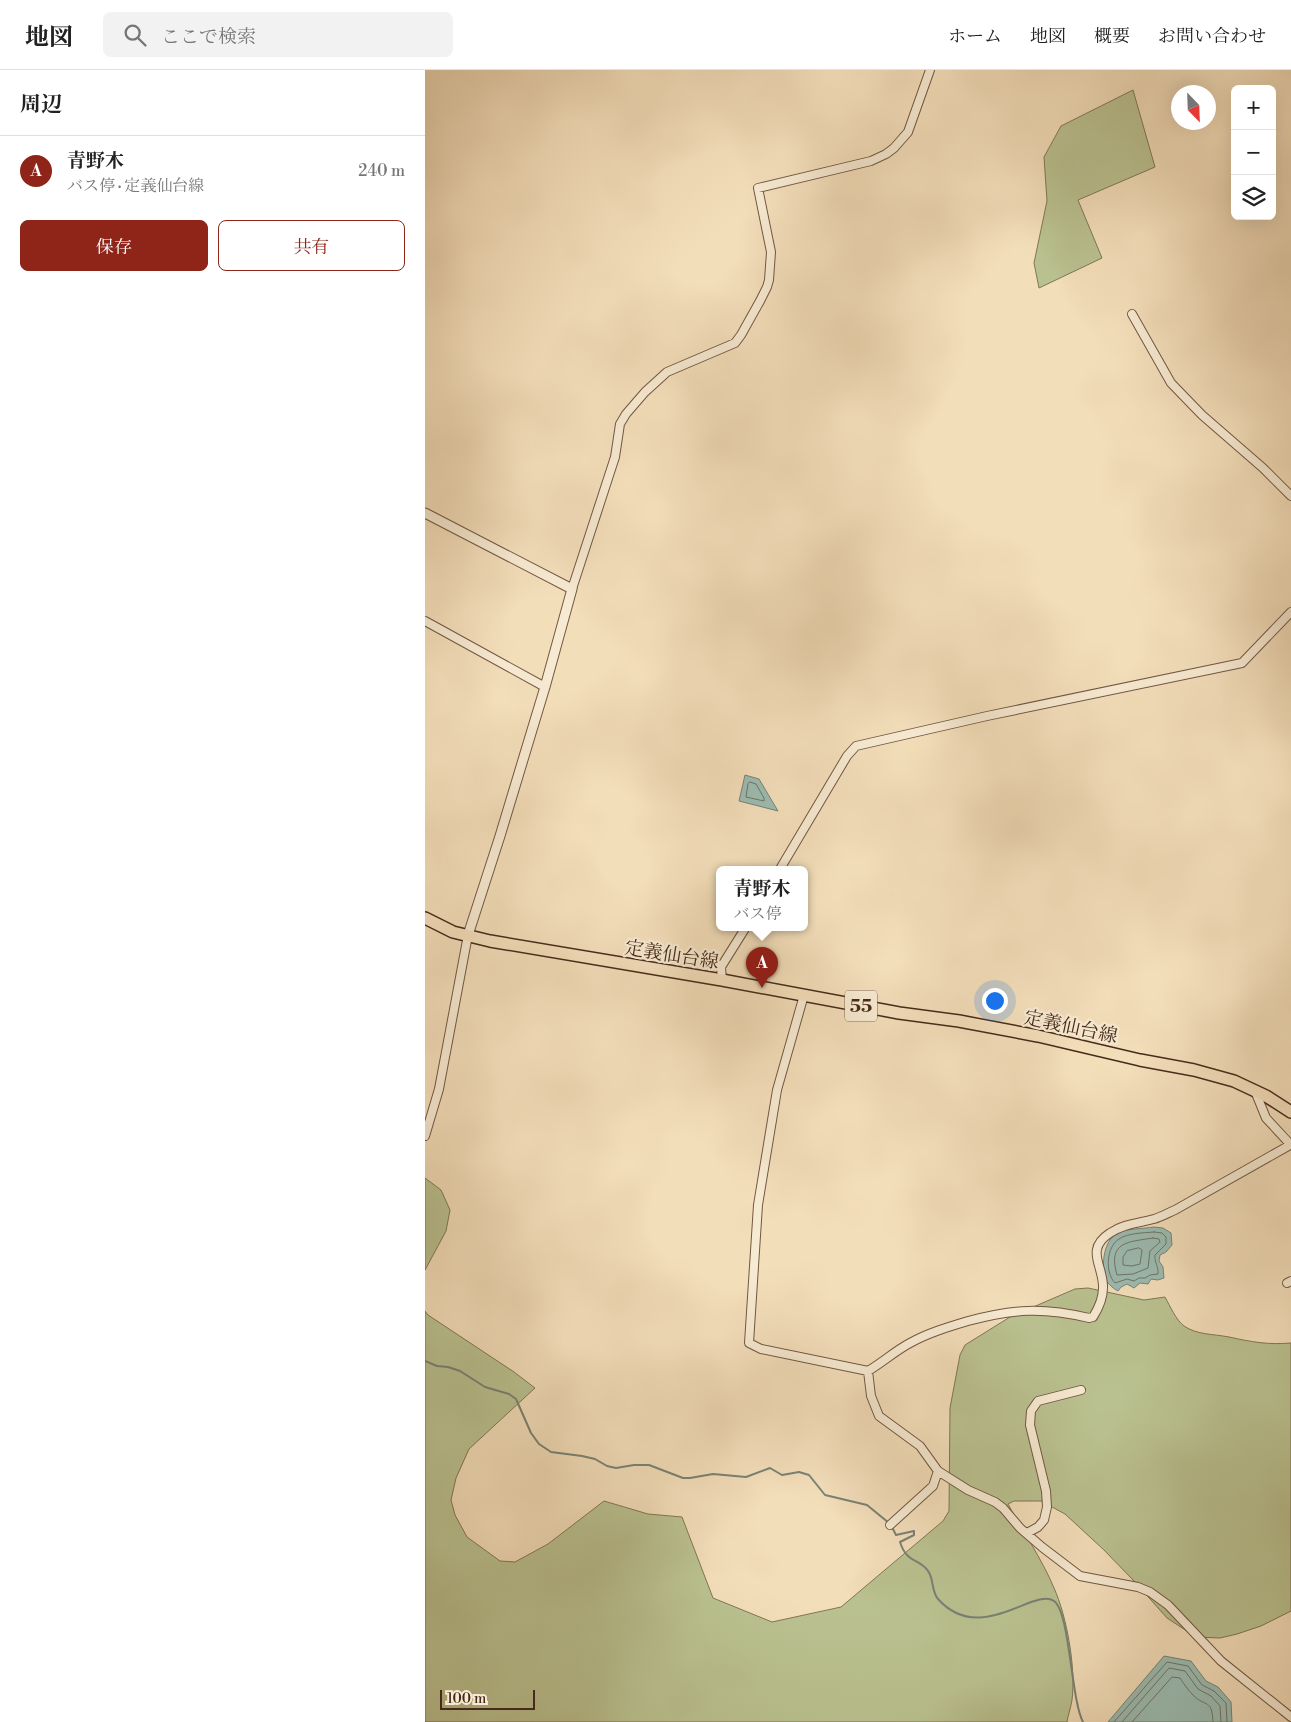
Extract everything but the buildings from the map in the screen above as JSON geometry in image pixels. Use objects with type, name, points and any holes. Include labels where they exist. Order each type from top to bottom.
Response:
[{"type":"main road","name":"定義仙台線","points":[[425,918],[453,932],[479,939],[723,980],[899,1013],[959,1021],[1194,1070],[1233,1081],[1272,1100],[1291,1112]]},
{"type":"street","points":[[425,1136],[439,1089],[468,935],[545,687],[572,589],[615,457],[620,424],[645,392],[667,372],[735,343],[741,335],[767,287],[771,252],[758,188],[863,162],[886,154],[908,132],[930,70]]},
{"type":"street","points":[[1132,314],[1171,383],[1291,496]]},
{"type":"street","points":[[425,513],[572,589]]},
{"type":"street","points":[[781,866],[847,756],[856,746],[987,716],[1242,664],[1291,612]]},
{"type":"street","points":[[425,621],[545,687]]},
{"type":"street","points":[[723,980],[721,967],[743,931]]},
{"type":"street","points":[[804,995],[777,1090],[760,1196],[749,1343],[761,1349],[868,1371],[911,1342],[937,1330],[998,1314],[1037,1310],[1093,1318],[1100,1303],[1103,1287],[1096,1251],[1099,1242],[1111,1232],[1132,1223],[1155,1218],[1175,1210],[1291,1145],[1266,1118],[1255,1091]]},
{"type":"street","points":[[868,1371],[871,1396],[879,1416],[921,1446],[938,1471],[967,1490],[995,1502],[1041,1547],[1080,1576],[1139,1587],[1150,1592],[1168,1605],[1221,1661],[1291,1717]]},
{"type":"street","points":[[1027,1533],[1038,1527],[1044,1520],[1047,1507],[1030,1425],[1031,1411],[1038,1401],[1081,1390]]},
{"type":"street","points":[[890,1525],[933,1486],[938,1471]]},
{"type":"green space","points":[[1133,90],[1155,167],[1078,200],[1102,258],[1039,288],[1034,263],[1047,201],[1044,157],[1061,126]]},
{"type":"green space","points":[[425,1178],[441,1190],[450,1210],[446,1231],[425,1270]]},
{"type":"green space","points":[[1088,1288],[1144,1300],[1165,1297],[1173,1313],[1181,1323],[1189,1329],[1200,1333],[1260,1343],[1291,1343],[1291,1611],[1261,1626],[1237,1634],[1220,1638],[1196,1637],[1167,1618],[1104,1550],[1065,1514],[1041,1501],[1014,1501],[1008,1504],[1049,1577],[1063,1613],[1073,1673],[1072,1700],[1067,1722],[425,1722],[425,1311],[428,1315],[535,1388],[469,1449],[456,1478],[451,1500],[455,1515],[467,1537],[500,1561],[515,1562],[548,1544],[604,1501],[648,1514],[682,1517],[713,1598],[772,1622],[841,1607],[943,1521],[949,1511],[950,1408],[960,1355],[965,1345],[1010,1317],[1075,1289]]},
{"type":"water","points":[[745,775],[759,779],[778,811],[739,801]]},
{"type":"water","points":[[1154,1227],[1163,1228],[1171,1233],[1172,1245],[1166,1252],[1160,1255],[1159,1261],[1163,1267],[1164,1278],[1158,1280],[1151,1279],[1148,1284],[1140,1283],[1134,1288],[1127,1284],[1118,1291],[1116,1290],[1108,1283],[1104,1275],[1104,1256],[1111,1239],[1119,1233],[1129,1230]]},
{"type":"water","points":[[1164,1656],[1191,1661],[1206,1681],[1218,1687],[1231,1702],[1232,1722],[1108,1722]]},
{"type":"waterway","points":[[425,1361],[437,1366],[460,1371],[485,1387],[509,1394],[516,1399],[531,1433],[539,1444],[551,1452],[595,1459],[607,1466],[616,1468],[649,1465],[683,1478],[713,1474],[746,1477],[770,1468],[782,1475],[799,1472],[809,1475],[825,1495],[867,1505],[889,1523]]},
{"type":"waterway","points":[[892,1527],[896,1535],[914,1531],[914,1535],[900,1542],[903,1549],[906,1554],[928,1571],[936,1596],[954,1612],[971,1617],[988,1617],[1033,1601],[1045,1599],[1054,1601],[1064,1621],[1079,1711],[1083,1722]]},
{"type":"place","name":"青野木","points":[[762,988]]}]
